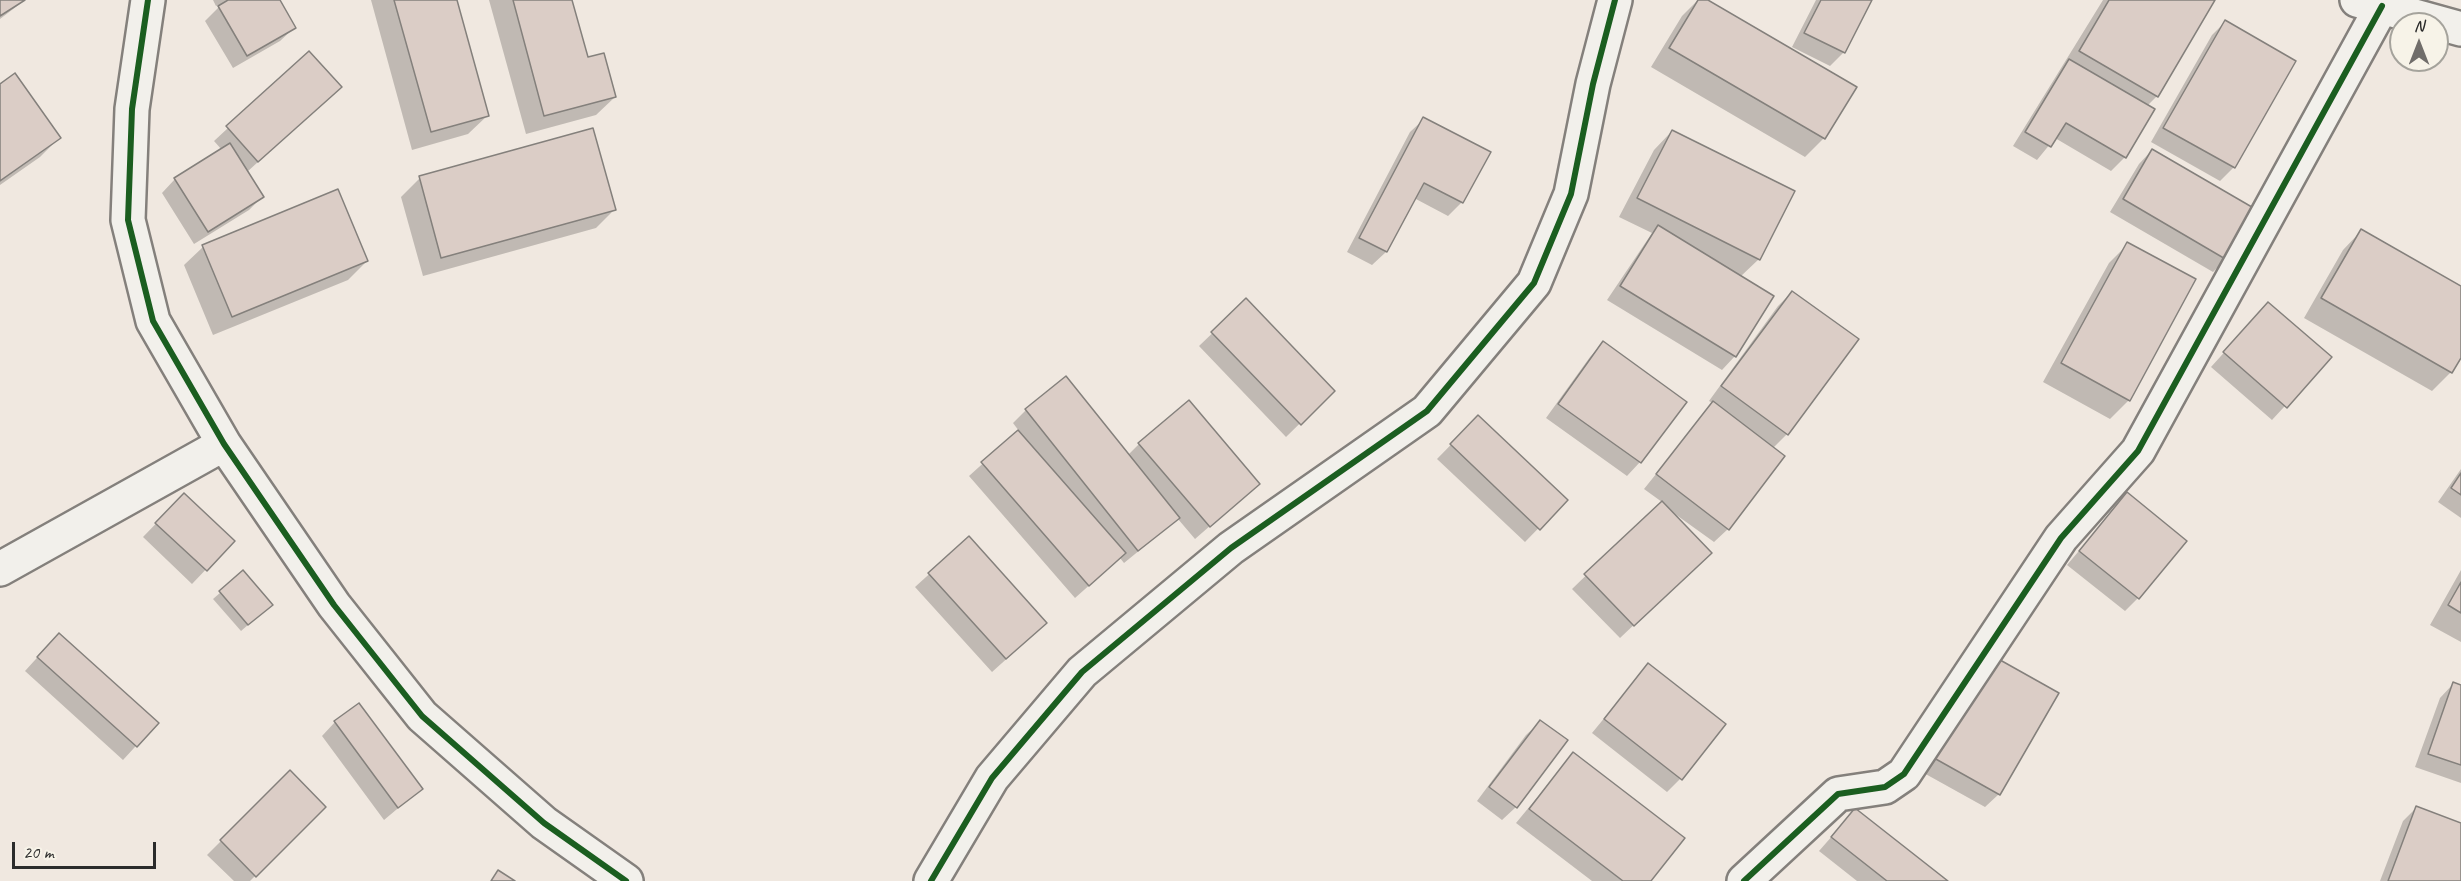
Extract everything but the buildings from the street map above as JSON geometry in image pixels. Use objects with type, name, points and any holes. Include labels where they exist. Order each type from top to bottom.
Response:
[{"type":"street","points":[[148,0],[132,109],[128,220],[153,321],[224,444],[334,604],[422,716],[544,823],[626,881]]},
{"type":"street","points":[[931,881],[992,778],[1082,672],[1231,548],[1426,411],[1534,283],[1572,194],[1593,84],[1615,0]]},
{"type":"street","points":[[1744,881],[1838,794],[1885,787],[1904,774],[2061,538],[2138,451],[2370,3],[2461,29]]},
{"type":"street","points":[[0,569],[224,444]]},
{"type":"cycle path","points":[[148,0],[132,109],[128,220],[153,321],[224,444],[334,605],[422,716],[544,823],[626,881]]},
{"type":"cycle path","points":[[931,881],[992,778],[1082,672],[1231,548],[1427,411],[1534,283],[1571,194],[1593,84],[1615,0]]},
{"type":"cycle path","points":[[1744,881],[1838,794],[1885,787],[1904,774],[2061,538],[2138,451],[2382,6]]}]
